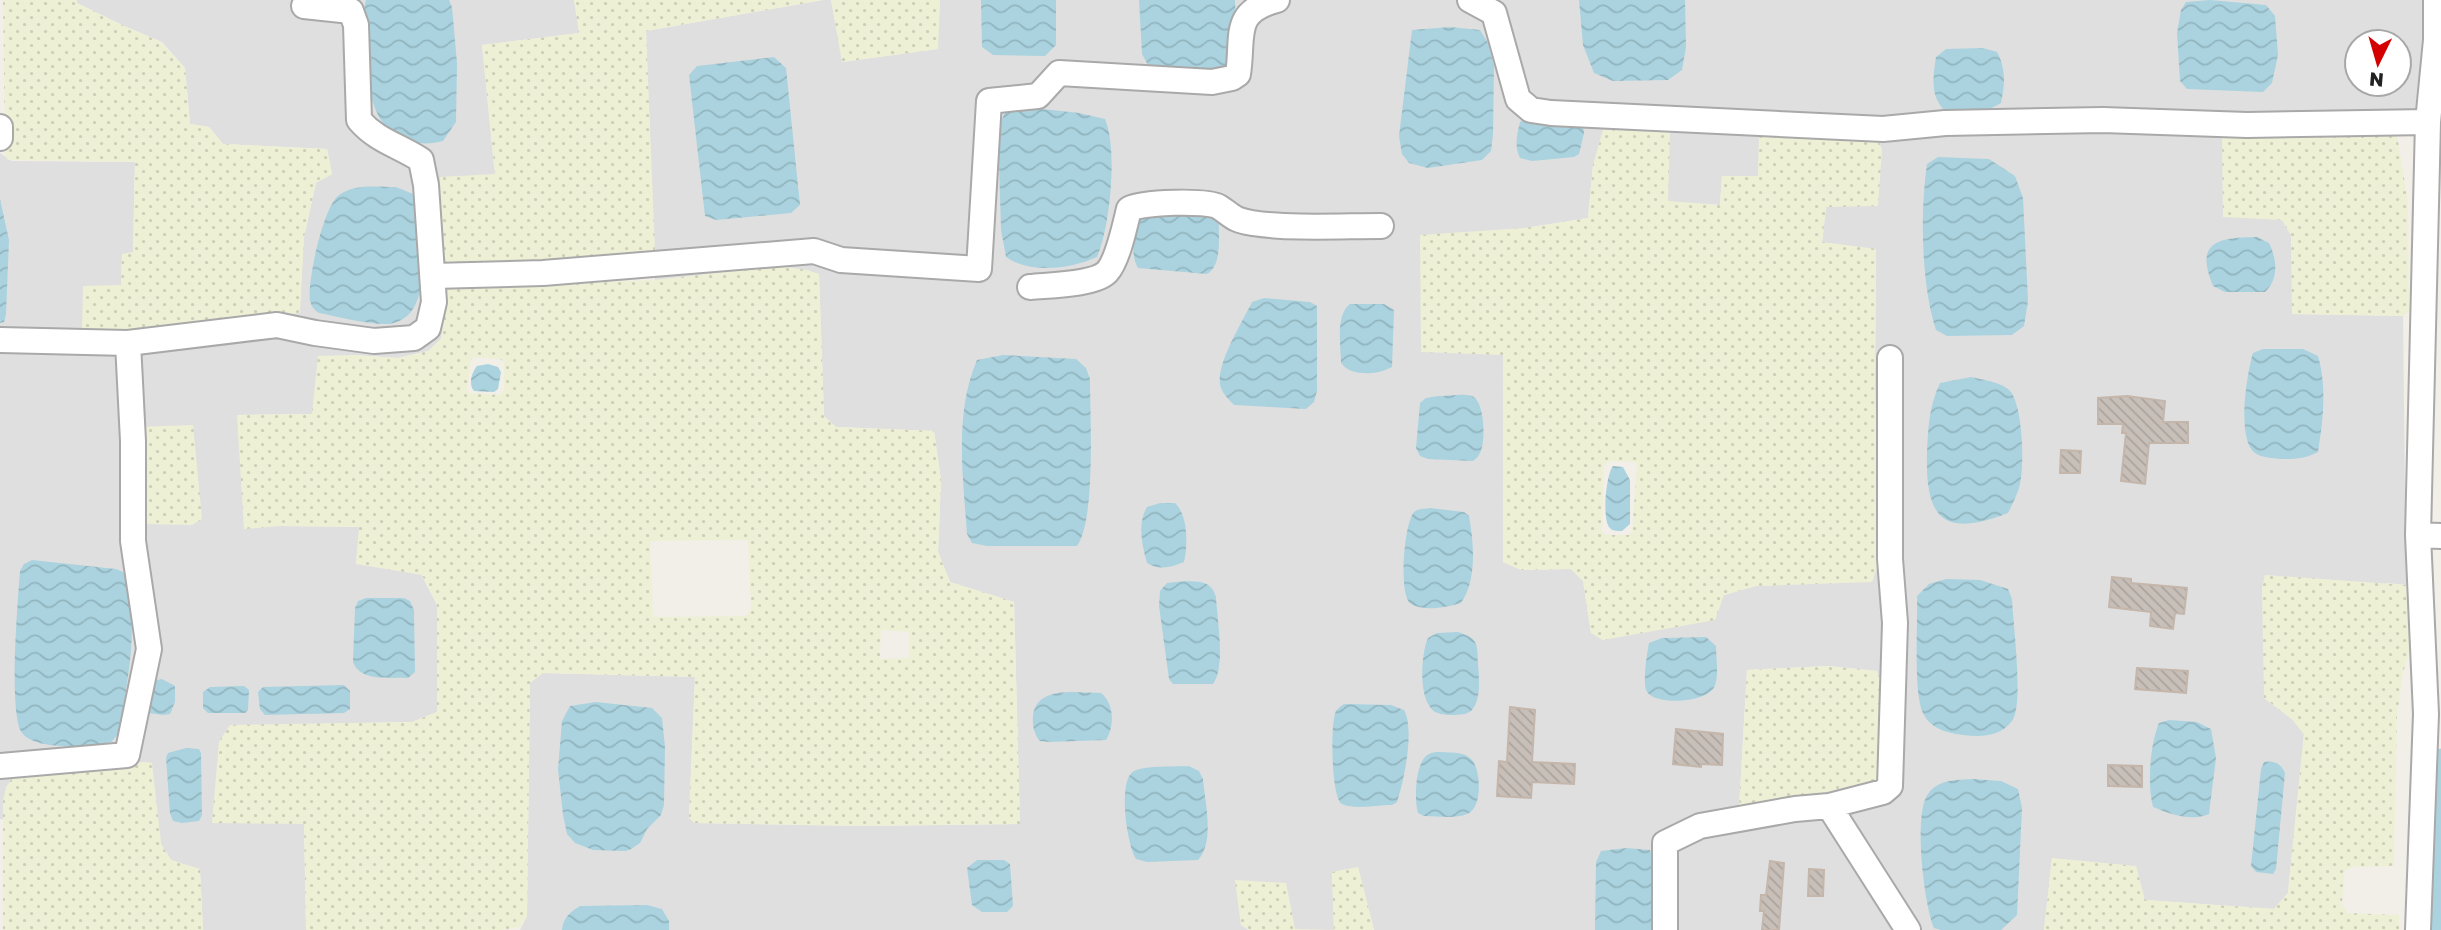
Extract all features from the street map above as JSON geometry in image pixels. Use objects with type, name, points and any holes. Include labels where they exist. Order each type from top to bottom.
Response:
[{"type":"street","points":[[433,276],[543,273],[814,251],[841,260],[979,269],[989,101],[1038,96],[1059,73],[1212,82],[1232,78],[1238,74],[1241,25],[1248,13],[1261,4],[1277,0]]},
{"type":"street","points":[[1470,0],[1494,13],[1518,99],[1531,110],[1551,113],[1883,129],[1945,123],[2103,120],[2247,125],[2428,122]]},
{"type":"street","points":[[2418,930],[2430,535],[2428,122],[2436,40],[2436,0]]},
{"type":"street","points":[[0,340],[128,343],[277,325],[316,334],[374,341],[414,338],[428,328],[434,302],[433,276],[426,185],[421,160],[372,135],[359,120],[356,25],[351,5],[304,6]]},
{"type":"street","points":[[0,127],[0,138]]},
{"type":"street","points":[[1030,287],[1073,283],[1107,272],[1120,245],[1129,209],[1136,205],[1169,202],[1218,206],[1231,217],[1252,223],[1381,226]]},
{"type":"street","points":[[0,766],[127,755],[149,649],[133,541],[133,441],[128,343]]},
{"type":"street","points":[[1665,930],[1665,843],[1700,826],[1795,809],[1829,806],[1883,792],[1891,786],[1895,623],[1890,559],[1890,358]]},
{"type":"street","points":[[1829,806],[1908,930]]},
{"type":"shaded area","points":[[77,0],[574,0],[580,33],[482,45],[495,175],[450,266],[451,288],[441,339],[428,351],[398,358],[354,355],[312,414],[237,415],[280,526],[360,527],[356,563],[421,574],[437,605],[437,712],[412,722],[321,724],[304,824],[306,930],[203,930],[200,870],[171,860],[161,844],[151,763],[3,802],[4,819],[0,819],[0,153],[12,161],[135,162],[133,252],[122,255],[121,285],[134,332],[190,322],[299,313],[304,237],[316,182],[332,174],[327,149],[223,144],[209,127],[190,124],[185,68],[162,42],[77,3]]},
{"type":"shaded area","points":[[823,0],[831,0],[843,62],[937,49],[940,0],[1490,0],[1497,3],[1500,0],[2441,0],[2440,139],[2397,135],[2282,220],[2291,235],[2293,314],[2403,316],[2406,585],[2387,583],[2264,698],[2292,719],[2304,734],[2288,893],[2274,909],[2145,900],[2052,858],[2044,930],[1374,930],[1358,868],[1332,872],[1334,930],[1295,930],[1236,880],[1241,925],[1249,930],[520,930],[527,916],[530,683],[542,673],[695,677],[689,818],[695,823],[863,826],[1020,824],[1014,602],[950,582],[938,552],[941,480],[934,431],[836,427],[824,416],[819,274],[779,266],[655,280],[646,31]],"holes":[[[1593,165],[1668,202],[1720,205],[1722,176],[1758,176],[1826,207],[1822,243],[1876,250],[1875,386],[1879,561],[1872,581],[1756,586],[1724,595],[1604,640],[1591,633],[1583,581],[1571,569],[1521,570],[1503,562],[1503,354],[1525,228],[1588,218]],[[1828,666],[1877,671],[1880,679],[1881,779],[1739,809],[1747,670]]]},
{"type":"green space","points":[[3,0],[77,0],[77,3],[161,42],[185,68],[190,124],[209,127],[223,144],[327,149],[332,174],[316,183],[304,237],[300,313],[190,322],[134,332],[82,330],[83,286],[121,285],[122,254],[133,252],[135,162],[8,160],[5,156]]},
{"type":"green space","points":[[574,0],[823,0],[646,31],[655,251],[450,266],[442,261],[440,177],[495,174],[482,45],[579,33]]},
{"type":"green space","points":[[831,0],[940,0],[938,49],[842,62]]},
{"type":"green space","points":[[1603,130],[1670,131],[1668,201],[1720,205],[1722,176],[1758,176],[1759,133],[1878,140],[1882,149],[1878,206],[1826,207],[1822,242],[1876,249],[1875,386],[1879,561],[1872,582],[1756,586],[1724,595],[1715,620],[1603,640],[1591,633],[1583,581],[1571,569],[1521,570],[1503,562],[1503,355],[1421,352],[1420,235],[1525,228],[1588,218],[1593,165]],"holes":[[[1609,461],[1635,462],[1637,467],[1632,532],[1629,535],[1607,535],[1602,532],[1604,465]]]},
{"type":"green space","points":[[2222,135],[2397,135],[2408,202],[2409,311],[2403,316],[2292,314],[2291,235],[2282,220],[2223,217]]},
{"type":"green space","points":[[779,266],[819,274],[824,416],[836,427],[934,431],[941,480],[938,552],[950,582],[1014,602],[1020,824],[863,826],[695,823],[689,818],[695,677],[543,673],[530,683],[527,916],[520,927],[501,930],[306,930],[304,824],[212,823],[219,742],[230,725],[412,722],[437,712],[437,605],[422,575],[356,564],[359,527],[280,526],[244,529],[237,415],[312,414],[318,356],[398,358],[428,351],[441,339],[447,291],[451,288],[655,280]],"holes":[[[474,357],[500,359],[504,362],[504,390],[500,395],[469,393],[467,390],[471,360]],[[748,540],[751,609],[746,616],[653,617],[650,541]],[[881,630],[909,632],[909,658],[880,659]]]},
{"type":"green space","points":[[193,425],[202,519],[192,525],[145,524],[139,427]]},
{"type":"green space","points":[[2265,575],[2406,585],[2412,642],[2403,673],[2397,716],[2394,866],[2353,867],[2344,871],[2342,905],[2348,913],[2399,915],[2399,930],[2044,930],[2052,858],[2136,866],[2145,900],[2274,909],[2288,893],[2304,734],[2292,719],[2264,698],[2262,587]]},
{"type":"green space","points":[[1828,666],[1877,671],[1880,679],[1881,779],[1878,786],[1739,809],[1747,670]]},
{"type":"green space","points":[[152,763],[161,844],[171,860],[200,869],[203,930],[3,930],[3,802],[6,787],[13,777],[51,769]]},
{"type":"green space","points":[[1358,867],[1374,930],[1334,930],[1332,872]]},
{"type":"green space","points":[[1235,880],[1286,883],[1295,929],[1334,930],[1249,930],[1241,925]]},
{"type":"water","points":[[366,0],[449,0],[457,63],[456,122],[443,141],[418,143],[402,139],[383,123],[372,98],[365,63],[363,28]]},
{"type":"water","points":[[981,0],[1056,0],[1056,45],[1045,56],[993,55],[982,47]]},
{"type":"water","points":[[1139,0],[1235,0],[1236,39],[1233,62],[1222,71],[1149,67],[1142,54]]},
{"type":"water","points":[[1579,0],[1685,0],[1686,47],[1682,70],[1668,80],[1613,81],[1594,73],[1583,45]]},
{"type":"water","points":[[2210,0],[2266,5],[2275,16],[2278,55],[2272,83],[2263,92],[2187,89],[2180,81],[2177,33],[2181,10],[2186,2]]},
{"type":"water","points":[[1450,27],[1480,30],[1488,43],[1494,66],[1491,151],[1482,160],[1428,168],[1409,163],[1402,154],[1399,136],[1412,30]]},
{"type":"water","points":[[1983,48],[1997,52],[2002,64],[2004,83],[2001,103],[1988,110],[1944,110],[1935,92],[1936,57],[1946,49]]},
{"type":"water","points":[[774,57],[786,68],[800,205],[791,213],[716,220],[705,216],[689,75],[697,66]]},
{"type":"water","points":[[1016,106],[1079,113],[1105,119],[1111,149],[1111,188],[1106,227],[1097,257],[1063,267],[1038,268],[1006,257],[1001,230],[998,129],[1005,112]]},
{"type":"water","points":[[1527,117],[1583,126],[1579,154],[1574,157],[1532,161],[1520,158],[1517,135],[1520,122]]},
{"type":"water","points":[[1938,157],[1989,159],[2015,176],[2023,198],[2028,301],[2024,326],[2012,335],[1947,336],[1936,330],[1927,291],[1923,204],[1927,164]]},
{"type":"water","points":[[396,187],[418,196],[423,252],[420,292],[413,308],[402,320],[385,324],[360,322],[319,313],[310,301],[311,278],[317,246],[332,203],[351,189]]},
{"type":"water","points":[[0,199],[9,240],[6,314],[4,322],[0,323]]},
{"type":"water","points":[[1201,210],[1219,219],[1218,257],[1212,270],[1207,274],[1138,268],[1134,255],[1134,240],[1142,212]]},
{"type":"water","points":[[2257,237],[2269,243],[2274,256],[2275,275],[2270,287],[2265,292],[2225,292],[2213,286],[2207,259],[2214,245],[2231,239]]},
{"type":"water","points":[[1264,298],[1310,302],[1317,306],[1317,391],[1314,402],[1306,409],[1234,405],[1221,388],[1221,369],[1230,345],[1252,302]]},
{"type":"water","points":[[1350,304],[1384,304],[1394,310],[1392,367],[1380,372],[1358,373],[1345,368],[1341,363],[1342,315]]},
{"type":"water","points":[[2263,349],[2303,349],[2318,356],[2323,416],[2318,452],[2300,458],[2281,459],[2258,455],[2249,446],[2244,420],[2248,375],[2253,353]]},
{"type":"water","points":[[1003,355],[1076,359],[1086,368],[1090,379],[1089,491],[1083,533],[1077,546],[987,546],[972,543],[967,534],[962,468],[965,402],[977,360]]},
{"type":"water","points":[[488,364],[498,367],[501,372],[498,389],[494,392],[474,391],[471,382],[474,371],[477,366]]},
{"type":"water","points":[[1971,377],[1993,382],[2011,392],[2018,412],[2022,454],[2021,479],[2008,513],[1968,524],[1954,523],[1943,518],[1935,508],[1927,476],[1927,453],[1931,409],[1940,383]]},
{"type":"water","points":[[1468,395],[1480,405],[1483,422],[1482,448],[1473,461],[1428,459],[1420,456],[1416,448],[1420,403],[1426,398]]},
{"type":"water","points":[[1613,466],[1623,467],[1630,480],[1630,524],[1622,531],[1611,529],[1606,518],[1607,488]]},
{"type":"water","points":[[1160,503],[1175,503],[1182,515],[1186,531],[1184,562],[1166,567],[1147,563],[1141,534],[1147,507]]},
{"type":"water","points":[[1430,508],[1464,512],[1469,516],[1473,561],[1470,584],[1461,603],[1429,608],[1411,604],[1407,598],[1404,559],[1410,519],[1414,512]]},
{"type":"water","points":[[32,560],[116,569],[123,572],[127,579],[132,625],[131,652],[122,721],[119,732],[111,742],[78,746],[51,745],[29,739],[22,733],[16,704],[16,630],[20,571],[24,564]]},
{"type":"water","points":[[1946,579],[1980,580],[2008,589],[2012,599],[2017,663],[2015,712],[2007,726],[1990,735],[1963,735],[1935,726],[1926,718],[1920,703],[1917,674],[1917,596],[1929,584]]},
{"type":"water","points":[[1185,581],[1208,585],[1216,597],[1220,655],[1213,684],[1173,684],[1169,679],[1159,606],[1160,591],[1167,583]]},
{"type":"water","points":[[366,598],[404,598],[410,601],[414,610],[415,672],[408,678],[369,676],[362,673],[353,662],[355,608],[358,601]]},
{"type":"water","points":[[1458,632],[1470,637],[1477,646],[1478,697],[1468,713],[1441,714],[1435,712],[1426,701],[1422,673],[1424,654],[1428,638],[1437,633]]},
{"type":"water","points":[[1706,637],[1716,646],[1717,676],[1711,691],[1694,699],[1671,701],[1647,692],[1645,676],[1649,643],[1662,638]]},
{"type":"water","points":[[162,679],[175,686],[175,702],[170,714],[149,713],[146,708],[152,681]]},
{"type":"water","points":[[344,685],[350,691],[350,709],[344,713],[265,715],[260,709],[258,692],[263,687]]},
{"type":"water","points":[[244,686],[249,690],[248,710],[245,713],[208,713],[203,708],[203,692],[210,687]]},
{"type":"water","points":[[1060,693],[1101,693],[1109,703],[1112,715],[1106,740],[1049,742],[1038,739],[1033,715],[1036,705],[1042,699]]},
{"type":"water","points":[[596,702],[652,708],[662,718],[665,747],[664,805],[661,815],[647,829],[640,843],[626,851],[593,850],[575,843],[567,834],[563,815],[558,769],[562,721],[570,706]]},
{"type":"water","points":[[1344,704],[1391,705],[1404,710],[1409,729],[1407,755],[1397,802],[1392,805],[1353,807],[1342,804],[1338,799],[1334,775],[1333,729],[1336,711]]},
{"type":"water","points":[[2169,720],[2197,722],[2211,729],[2216,758],[2209,814],[2188,817],[2153,807],[2150,776],[2153,742],[2159,723]]},
{"type":"water","points":[[186,748],[199,749],[201,753],[202,815],[199,821],[182,823],[173,821],[170,813],[166,758],[168,753]]},
{"type":"water","points":[[1441,752],[1465,755],[1475,765],[1479,780],[1478,797],[1476,804],[1467,814],[1446,817],[1424,816],[1418,813],[1416,790],[1421,764],[1429,754]]},
{"type":"water","points":[[2264,762],[2277,763],[2285,773],[2276,869],[2273,874],[2256,872],[2251,866],[2261,769]]},
{"type":"water","points":[[1189,766],[1199,771],[1203,779],[1208,832],[1203,852],[1198,860],[1147,862],[1136,859],[1125,813],[1129,777],[1134,771],[1146,768]]},
{"type":"water","points":[[1948,781],[2001,781],[2018,789],[2022,808],[2017,915],[2001,930],[1941,930],[1934,928],[1924,881],[1921,820],[1924,805],[1928,794],[1937,785]]},
{"type":"water","points":[[1626,848],[1650,850],[1653,859],[1655,900],[1652,930],[1595,930],[1596,862],[1601,851]]},
{"type":"water","points":[[977,860],[1004,860],[1010,864],[1013,906],[1007,912],[982,912],[972,905],[967,868]]},
{"type":"water","points":[[647,905],[662,909],[669,921],[669,930],[562,930],[568,916],[580,906]]},
{"type":"building","points":[[2127,396],[2165,401],[2163,422],[2188,422],[2188,443],[2149,443],[2145,484],[2121,481],[2126,433],[2122,433],[2123,424],[2098,424],[2098,398]]},
{"type":"building","points":[[2061,450],[2081,451],[2080,473],[2060,473]]},
{"type":"building","points":[[2112,577],[2131,579],[2131,583],[2187,588],[2184,614],[2175,613],[2173,629],[2150,626],[2151,612],[2109,607]]},
{"type":"building","points":[[2137,668],[2188,671],[2186,693],[2135,689]]},
{"type":"building","points":[[1510,707],[1535,710],[1532,762],[1575,764],[1574,784],[1532,782],[1531,798],[1497,796],[1499,761],[1507,762]]},
{"type":"building","points":[[1676,729],[1723,734],[1722,765],[1701,764],[1701,767],[1673,764]]},
{"type":"building","points":[[2108,765],[2142,766],[2142,787],[2108,786]]},
{"type":"building","points":[[1770,861],[1784,863],[1779,930],[1762,930],[1764,911],[1760,911],[1761,895],[1766,895]]},
{"type":"building","points":[[1809,869],[1824,870],[1823,896],[1808,896]]},
{"type":"waterway","points":[[2439,930],[2441,758]]}]
